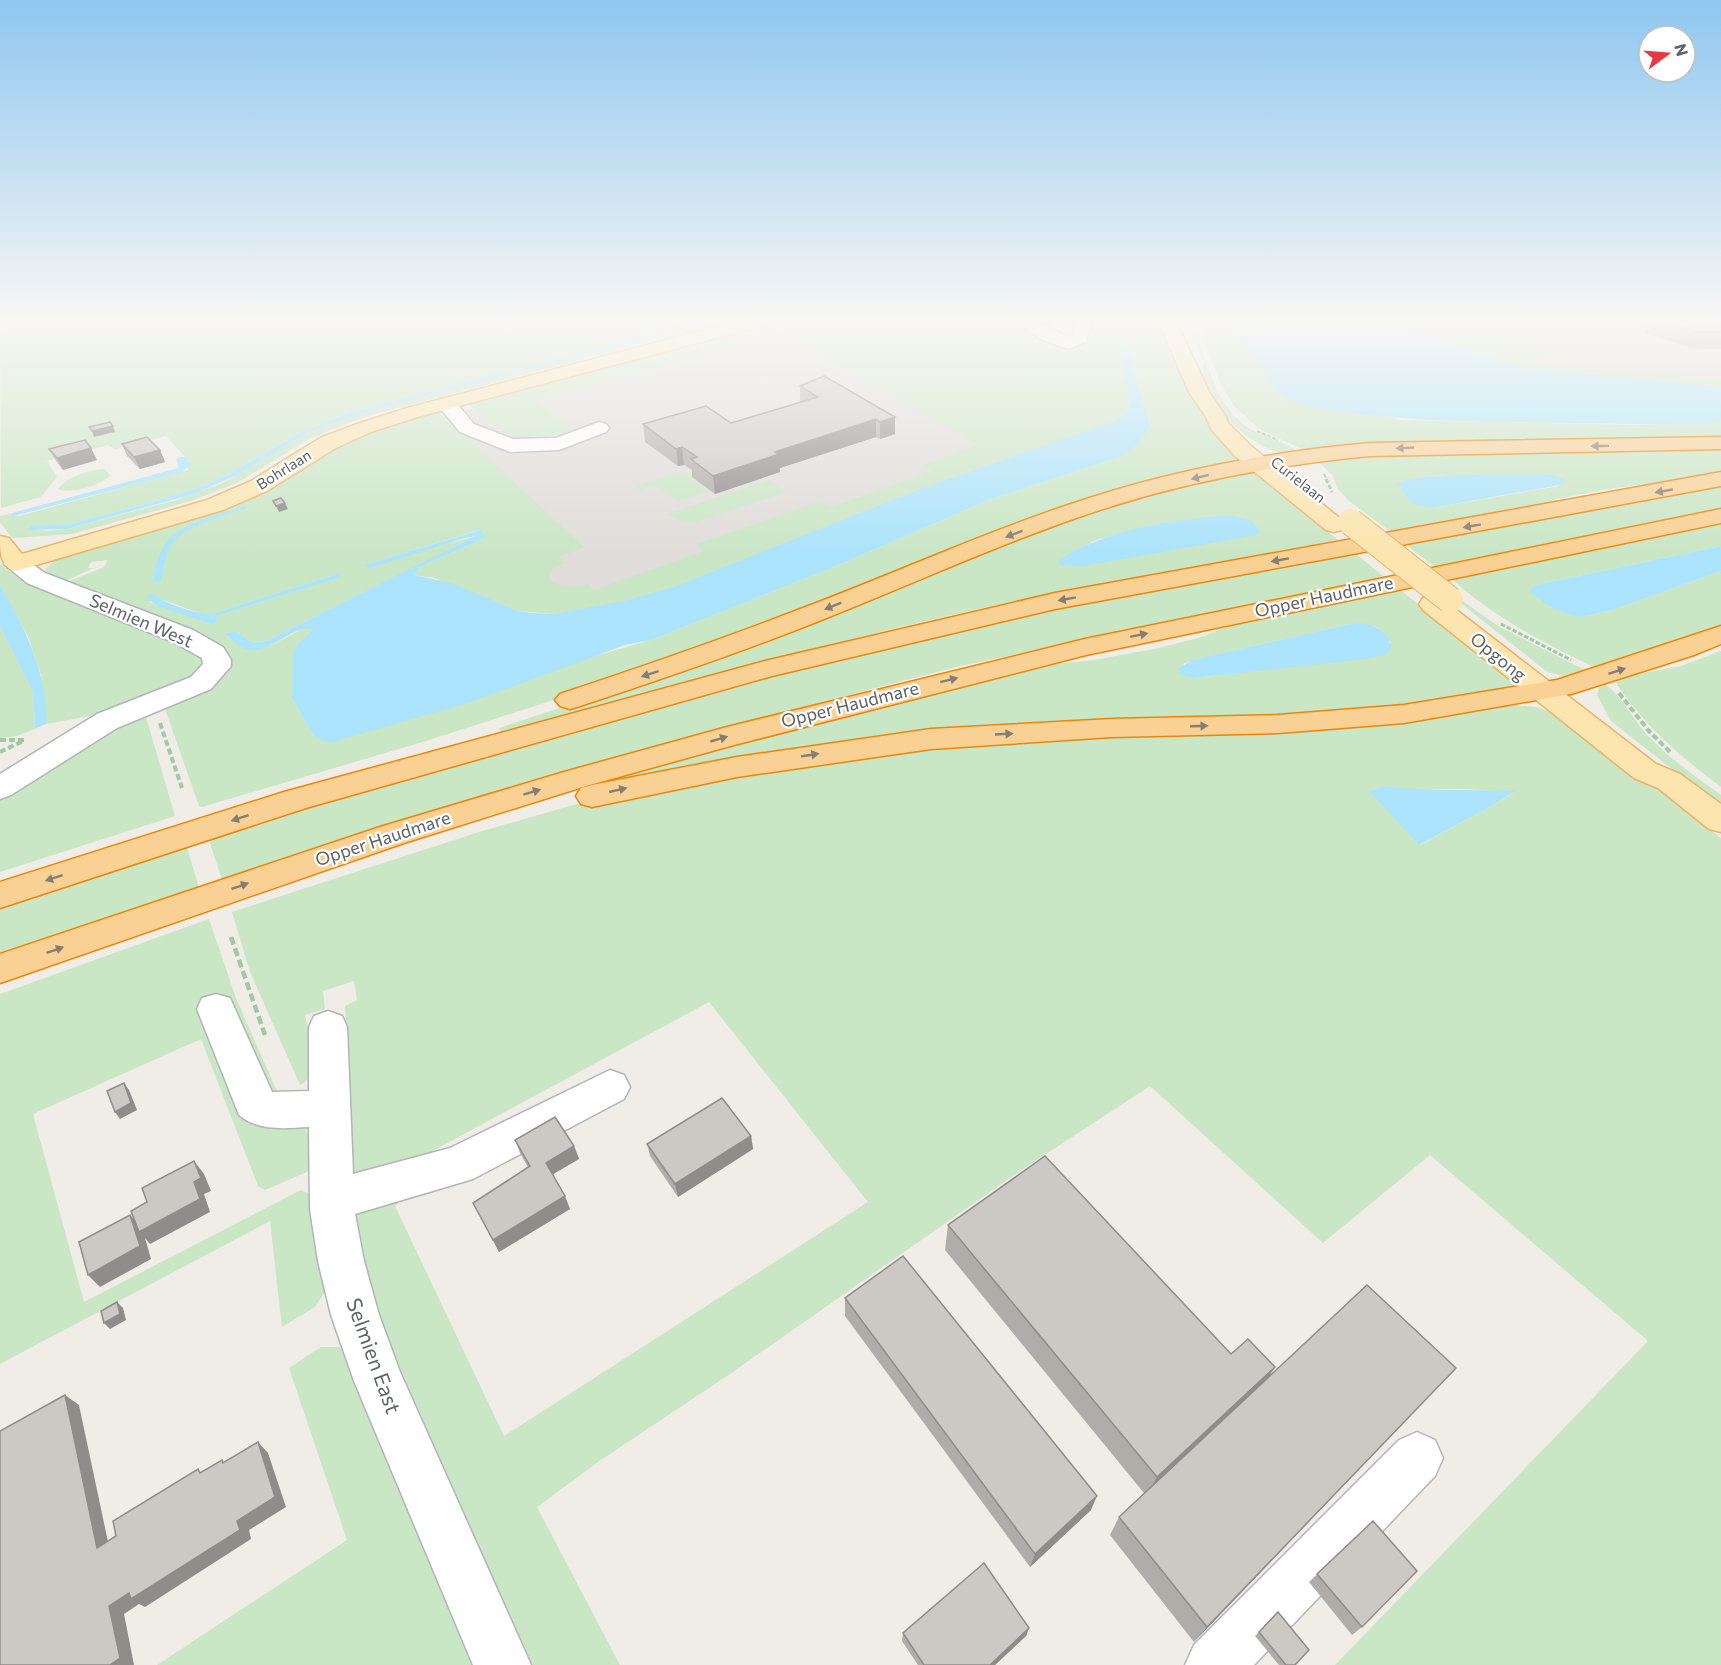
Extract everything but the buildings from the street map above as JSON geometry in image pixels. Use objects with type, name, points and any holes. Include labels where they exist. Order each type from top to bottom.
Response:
[{"type":"highway","points":[[295,800],[479,730],[670,667],[813,614],[1074,511],[1131,494],[1265,463],[1407,448],[1721,443]]},
{"type":"highway","points":[[0,895],[295,800],[753,672],[1067,599],[1721,479]]},
{"type":"highway","name":"Opper Haudmare","points":[[0,969],[392,835],[586,776],[727,737],[1084,647],[1721,516]]},
{"type":"highway","points":[[276,874],[462,831],[636,786],[737,767],[858,748],[998,734],[1345,720],[1404,714],[1551,690],[1684,649],[1721,634]]},
{"type":"main road","name":"Bohrlaan","points":[[8,554],[215,505],[259,486],[316,450],[344,436],[384,421],[467,399]]},
{"type":"main road","name":"Curielaan","points":[[1204,399],[1216,417],[1218,425],[1343,524]]},
{"type":"main road","name":"Opgong","points":[[1343,524],[1551,690],[1645,771],[1669,781],[1721,821]]},
{"type":"street","points":[[447,404],[467,428],[510,446],[559,444],[599,428]]},
{"type":"street","name":"Selmien West","points":[[0,788],[107,721],[207,679],[217,666],[213,653],[183,636],[36,578],[8,554]]},
{"type":"street","points":[[216,1009],[254,1102],[261,1108],[271,1110],[331,1109]]},
{"type":"street","name":"Selmien East","points":[[328,1027],[332,1200],[341,1261],[355,1315],[379,1382],[502,1665]]},
{"type":"street","points":[[332,1200],[458,1165],[610,1087]]},
{"type":"street","points":[[1214,1665],[1417,1458]]},
{"type":"path","points":[[1250,427],[1294,446],[1318,467],[1336,496]]},
{"type":"path","points":[[153,703],[182,788]]},
{"type":"path","points":[[0,740],[24,740]]},
{"type":"path","points":[[231,937],[268,1044]]},
{"type":"shaded area","points":[[508,399],[1164,399],[1180,406],[584,624],[379,435]]},
{"type":"green space","points":[[0,399],[402,399],[351,412],[297,434],[206,485],[70,524],[28,528],[47,531],[67,529],[176,500],[223,483],[313,430],[380,407],[412,399],[433,399],[364,417],[311,438],[237,483],[191,501],[72,534],[12,538],[0,522],[0,516],[12,513],[10,515],[19,516],[188,470],[185,457],[166,436],[115,449],[108,445],[47,461],[57,477],[41,497],[1,508]]},
{"type":"green space","points":[[484,399],[545,399],[537,401],[572,429],[558,436],[530,439],[505,431],[470,405]]},
{"type":"green space","points":[[897,399],[1129,399],[1131,406],[1123,416],[1112,422],[923,488],[674,587],[600,607],[553,614],[518,611],[434,578],[414,575],[420,567],[482,539],[479,530],[365,565],[477,536],[266,641],[252,643],[236,631],[226,635],[242,647],[272,645],[306,627],[315,629],[293,682],[292,698],[314,736],[651,640],[848,561],[991,499],[1116,458],[1150,424],[1142,399],[1205,399],[1237,454],[1235,461],[1230,464],[960,549],[597,686],[426,741],[202,807],[199,806],[164,706],[210,686],[224,674],[229,666],[65,583],[104,567],[108,560],[91,562],[88,568],[94,568],[65,581],[45,569],[58,558],[173,523],[344,441],[430,413],[440,413],[584,547],[558,557],[564,563],[552,569],[549,578],[557,585],[572,587],[588,584],[594,590],[704,551],[697,544],[821,501],[831,507],[932,471],[923,465],[979,445]],"holes":[[[337,574],[340,577],[217,616],[211,624],[149,602],[155,597],[202,614],[212,614]]]},
{"type":"green space","points":[[1212,399],[1222,399],[1238,420],[1250,429],[1297,451],[1285,453],[1271,450],[1257,443],[1220,410]]},
{"type":"green space","points":[[1230,399],[1304,399],[1402,420],[1635,425],[1721,422],[1721,440],[1465,444],[1427,441],[1377,442],[1344,444],[1308,452],[1259,429],[1234,406]]},
{"type":"green space","points":[[1721,446],[1721,472],[1687,479],[1608,489],[1557,499],[1529,509],[1390,531],[1349,501],[1337,488],[1333,476],[1317,460],[1377,453]],"holes":[[[1552,475],[1559,486],[1432,508],[1400,482],[1445,476]]]},
{"type":"green space","points":[[105,469],[110,476],[100,483],[70,491],[58,489],[79,474]]},
{"type":"green space","points":[[683,471],[710,491],[677,501],[655,485],[639,490],[635,486]]},
{"type":"green space","points":[[1254,471],[1262,473],[1338,540],[981,608],[768,660],[501,732],[499,728],[675,670],[1078,513],[1236,473]],"holes":[[[1229,515],[1059,560],[1096,540],[1114,535]]]},
{"type":"green space","points":[[768,480],[786,492],[695,522],[681,522],[668,514]]},
{"type":"green space","points":[[1721,486],[1721,509],[1434,566],[1405,544]]},
{"type":"green space","points":[[1721,524],[1721,546],[1541,584],[1582,617],[1612,610],[1721,571],[1721,627],[1600,670],[1504,619],[1452,579]]},
{"type":"green space","points":[[1355,553],[1384,577],[960,666],[722,728],[570,771],[222,880],[208,837],[620,717],[939,635],[1061,609]]},
{"type":"green space","points":[[0,564],[21,580],[42,591],[46,589],[155,630],[207,659],[208,670],[118,711],[46,724],[41,675],[29,639],[0,585]]},
{"type":"green space","points":[[1400,590],[1518,683],[1517,688],[1501,693],[1342,714],[1111,723],[635,779],[577,793],[576,789],[732,745],[1044,665],[1094,660],[1159,648],[1198,638],[1237,623]],"holes":[[[1354,623],[1377,627],[1391,643],[1230,674],[1194,678],[1183,664]]]},
{"type":"green space","points":[[1461,600],[1498,626],[1585,670],[1562,676],[1546,671],[1458,601]]},
{"type":"green space","points":[[0,626],[33,692],[35,729],[17,736],[0,738]]},
{"type":"green space","points":[[1721,651],[1721,787],[1691,764],[1649,725],[1615,681],[1628,676],[1681,666]]},
{"type":"green space","points":[[1604,684],[1616,694],[1657,745],[1721,795],[1721,808],[1611,721],[1597,695],[1599,688]]},
{"type":"green space","points":[[1509,705],[1536,707],[1559,715],[1702,818],[1697,820],[1721,838],[1721,1665],[1335,1665],[1648,1341],[1430,1155],[1323,1243],[1150,1086],[1017,1173],[727,1376],[601,1460],[537,1507],[620,1665],[526,1665],[395,1362],[368,1288],[354,1213],[415,1187],[395,1206],[504,1436],[868,1202],[709,1002],[375,1182],[351,1183],[350,1073],[345,1006],[357,1000],[354,981],[323,991],[325,1009],[305,1015],[312,1054],[310,1074],[300,1085],[250,972],[232,912],[479,832],[580,803],[671,784],[887,750]],"holes":[[[1383,786],[1415,790],[1461,789],[1514,792],[1420,845],[1369,791]]]},
{"type":"green space","points":[[145,714],[175,816],[0,872],[0,794],[61,757]]},
{"type":"green space","points":[[186,844],[199,888],[0,956],[0,906]]},
{"type":"green space","points":[[209,919],[236,998],[279,1096],[244,1105],[302,1125],[313,1142],[314,1161],[307,1172],[265,1190],[258,1186],[201,1039],[33,1114],[84,1302],[301,1190],[315,1196],[328,1287],[315,1307],[282,1327],[270,1221],[0,1364],[0,994]]},
{"type":"green space","points":[[321,1347],[346,1347],[484,1665],[157,1665],[347,1540],[289,1368]]},
{"type":"water","points":[[402,399],[417,399],[355,415],[313,430],[239,474],[194,494],[67,529],[27,530],[30,526],[70,524],[206,485],[297,434],[351,412]]},
{"type":"water","points":[[1129,399],[1142,399],[1150,425],[1132,449],[1116,458],[991,499],[848,561],[651,640],[625,645],[468,703],[332,742],[323,741],[314,736],[292,698],[293,652],[314,629],[299,630],[267,647],[250,650],[240,646],[225,634],[236,631],[252,643],[266,641],[476,536],[370,568],[365,565],[480,530],[485,536],[482,539],[420,567],[414,575],[451,583],[518,611],[531,613],[553,614],[624,601],[674,587],[923,488],[1112,422],[1123,416],[1131,406]]},
{"type":"water","points":[[1288,399],[1721,399],[1721,422],[1639,424],[1454,421],[1352,413]]},
{"type":"water","points":[[185,457],[191,465],[182,472],[10,517],[12,513],[175,469],[179,467],[176,459]]},
{"type":"water","points":[[1552,475],[1564,479],[1565,484],[1432,508],[1411,503],[1397,484],[1407,480],[1446,476]]},
{"type":"water","points":[[244,506],[247,508],[206,522],[177,538],[167,553],[161,581],[152,582],[160,554],[170,538],[189,525]]},
{"type":"water","points":[[1229,515],[1250,520],[1260,531],[1256,535],[1083,566],[1060,565],[1059,560],[1078,549],[1119,533],[1163,523]]},
{"type":"water","points":[[1721,546],[1721,571],[1612,610],[1582,617],[1564,613],[1547,605],[1530,591],[1541,584]]},
{"type":"water","points":[[337,574],[341,577],[217,616],[217,622],[211,624],[158,606],[147,599],[148,595],[155,594],[181,608],[212,614]]},
{"type":"water","points":[[0,585],[26,635],[39,669],[46,705],[46,724],[35,729],[33,692],[0,626]]},
{"type":"water","points":[[1354,623],[1367,624],[1379,629],[1387,637],[1391,650],[1384,655],[1365,659],[1194,678],[1182,675],[1178,669],[1192,660]]},
{"type":"water","points":[[1383,786],[1432,790],[1515,791],[1419,845],[1369,791]]}]
